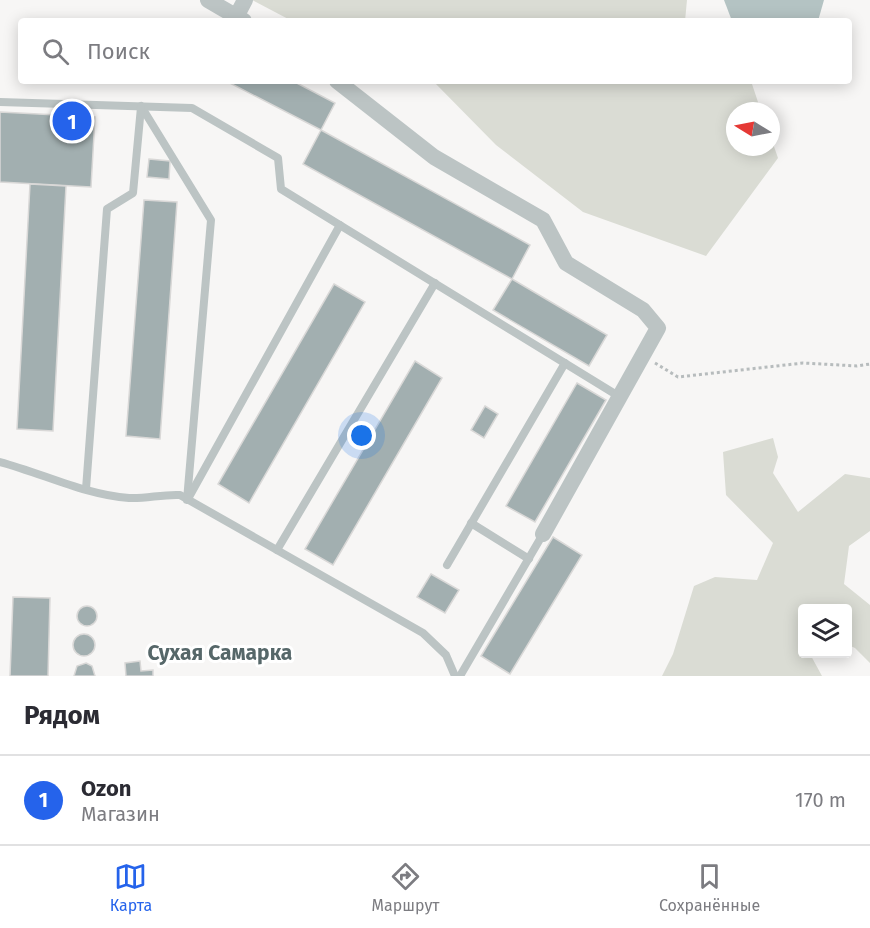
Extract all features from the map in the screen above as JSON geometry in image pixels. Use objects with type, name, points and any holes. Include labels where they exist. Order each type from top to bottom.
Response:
[{"type":"street","points":[[208,0],[238,18]]},
{"type":"street","points":[[240,18],[245,0]]},
{"type":"street","points":[[341,84],[434,158],[543,220],[567,263],[643,310],[658,328],[543,534]]},
{"type":"lane","points":[[0,102],[192,108],[278,158],[281,189],[620,397]]},
{"type":"lane","points":[[86,489],[107,209],[134,193],[141,106]]},
{"type":"lane","points":[[141,106],[211,220],[187,500]]},
{"type":"lane","points":[[187,500],[339,225]]},
{"type":"lane","points":[[277,550],[435,283]]},
{"type":"lane","points":[[447,565],[565,363]]},
{"type":"lane","points":[[0,462],[86,489],[130,498],[161,494],[180,495],[423,633],[446,655],[455,676]]},
{"type":"lane","points":[[471,523],[529,559]]},
{"type":"lane","points":[[460,676],[543,534]]},
{"type":"path","points":[[643,356],[678,377],[802,363],[857,366],[870,364]]},
{"type":"shaded area","points":[[252,0],[687,0],[685,18],[286,18]]},
{"type":"shaded area","points":[[724,0],[824,0],[819,18],[731,18]]},
{"type":"shaded area","points":[[436,84],[752,84],[758,102],[726,102],[726,156],[777,156],[778,158],[706,256],[583,212],[496,145]]},
{"type":"shaded area","points":[[773,438],[778,457],[773,473],[798,512],[845,474],[870,478],[870,531],[849,546],[844,584],[870,605],[870,663],[852,647],[852,604],[798,604],[798,658],[812,658],[822,676],[662,676],[673,654],[694,586],[715,577],[757,580],[773,543],[726,495],[723,452]]},
{"type":"building","points":[[232,84],[299,84],[335,103],[321,130]]},
{"type":"building","points":[[0,112],[95,117],[91,187],[0,182]]},
{"type":"building","points":[[321,130],[530,245],[512,279],[303,164]]},
{"type":"building","points":[[149,159],[170,161],[169,179],[147,177]]},
{"type":"building","points":[[30,184],[66,186],[53,431],[17,429]]},
{"type":"building","points":[[144,200],[177,202],[160,439],[126,436]]},
{"type":"building","points":[[512,279],[607,335],[589,366],[493,310]]},
{"type":"building","points":[[334,284],[365,302],[249,503],[218,484]]},
{"type":"building","points":[[415,361],[442,378],[333,565],[305,549]]},
{"type":"building","points":[[577,383],[606,400],[535,522],[506,506]]},
{"type":"building","points":[[485,406],[498,414],[484,438],[471,430]]},
{"type":"building","points":[[553,537],[582,555],[510,674],[481,656]]},
{"type":"building","points":[[431,574],[459,590],[445,613],[417,597]]},
{"type":"building","points":[[13,597],[50,598],[48,676],[10,676]]},
{"type":"building","points":[[83,606],[91,606],[97,612],[97,620],[91,626],[83,626],[77,620],[77,612]]},
{"type":"building","points":[[84,634],[92,637],[95,645],[92,653],[84,656],[76,653],[73,645],[76,637]]},
{"type":"building","points":[[140,661],[141,671],[153,670],[153,676],[126,676],[125,663]]},
{"type":"building","points":[[86,663],[92,666],[95,676],[74,676],[77,666]]},
{"type":"place","name":"Ozon","points":[[72,121]]},
{"type":"district","name":"Сухая Самарка","points":[[220,653]]}]
